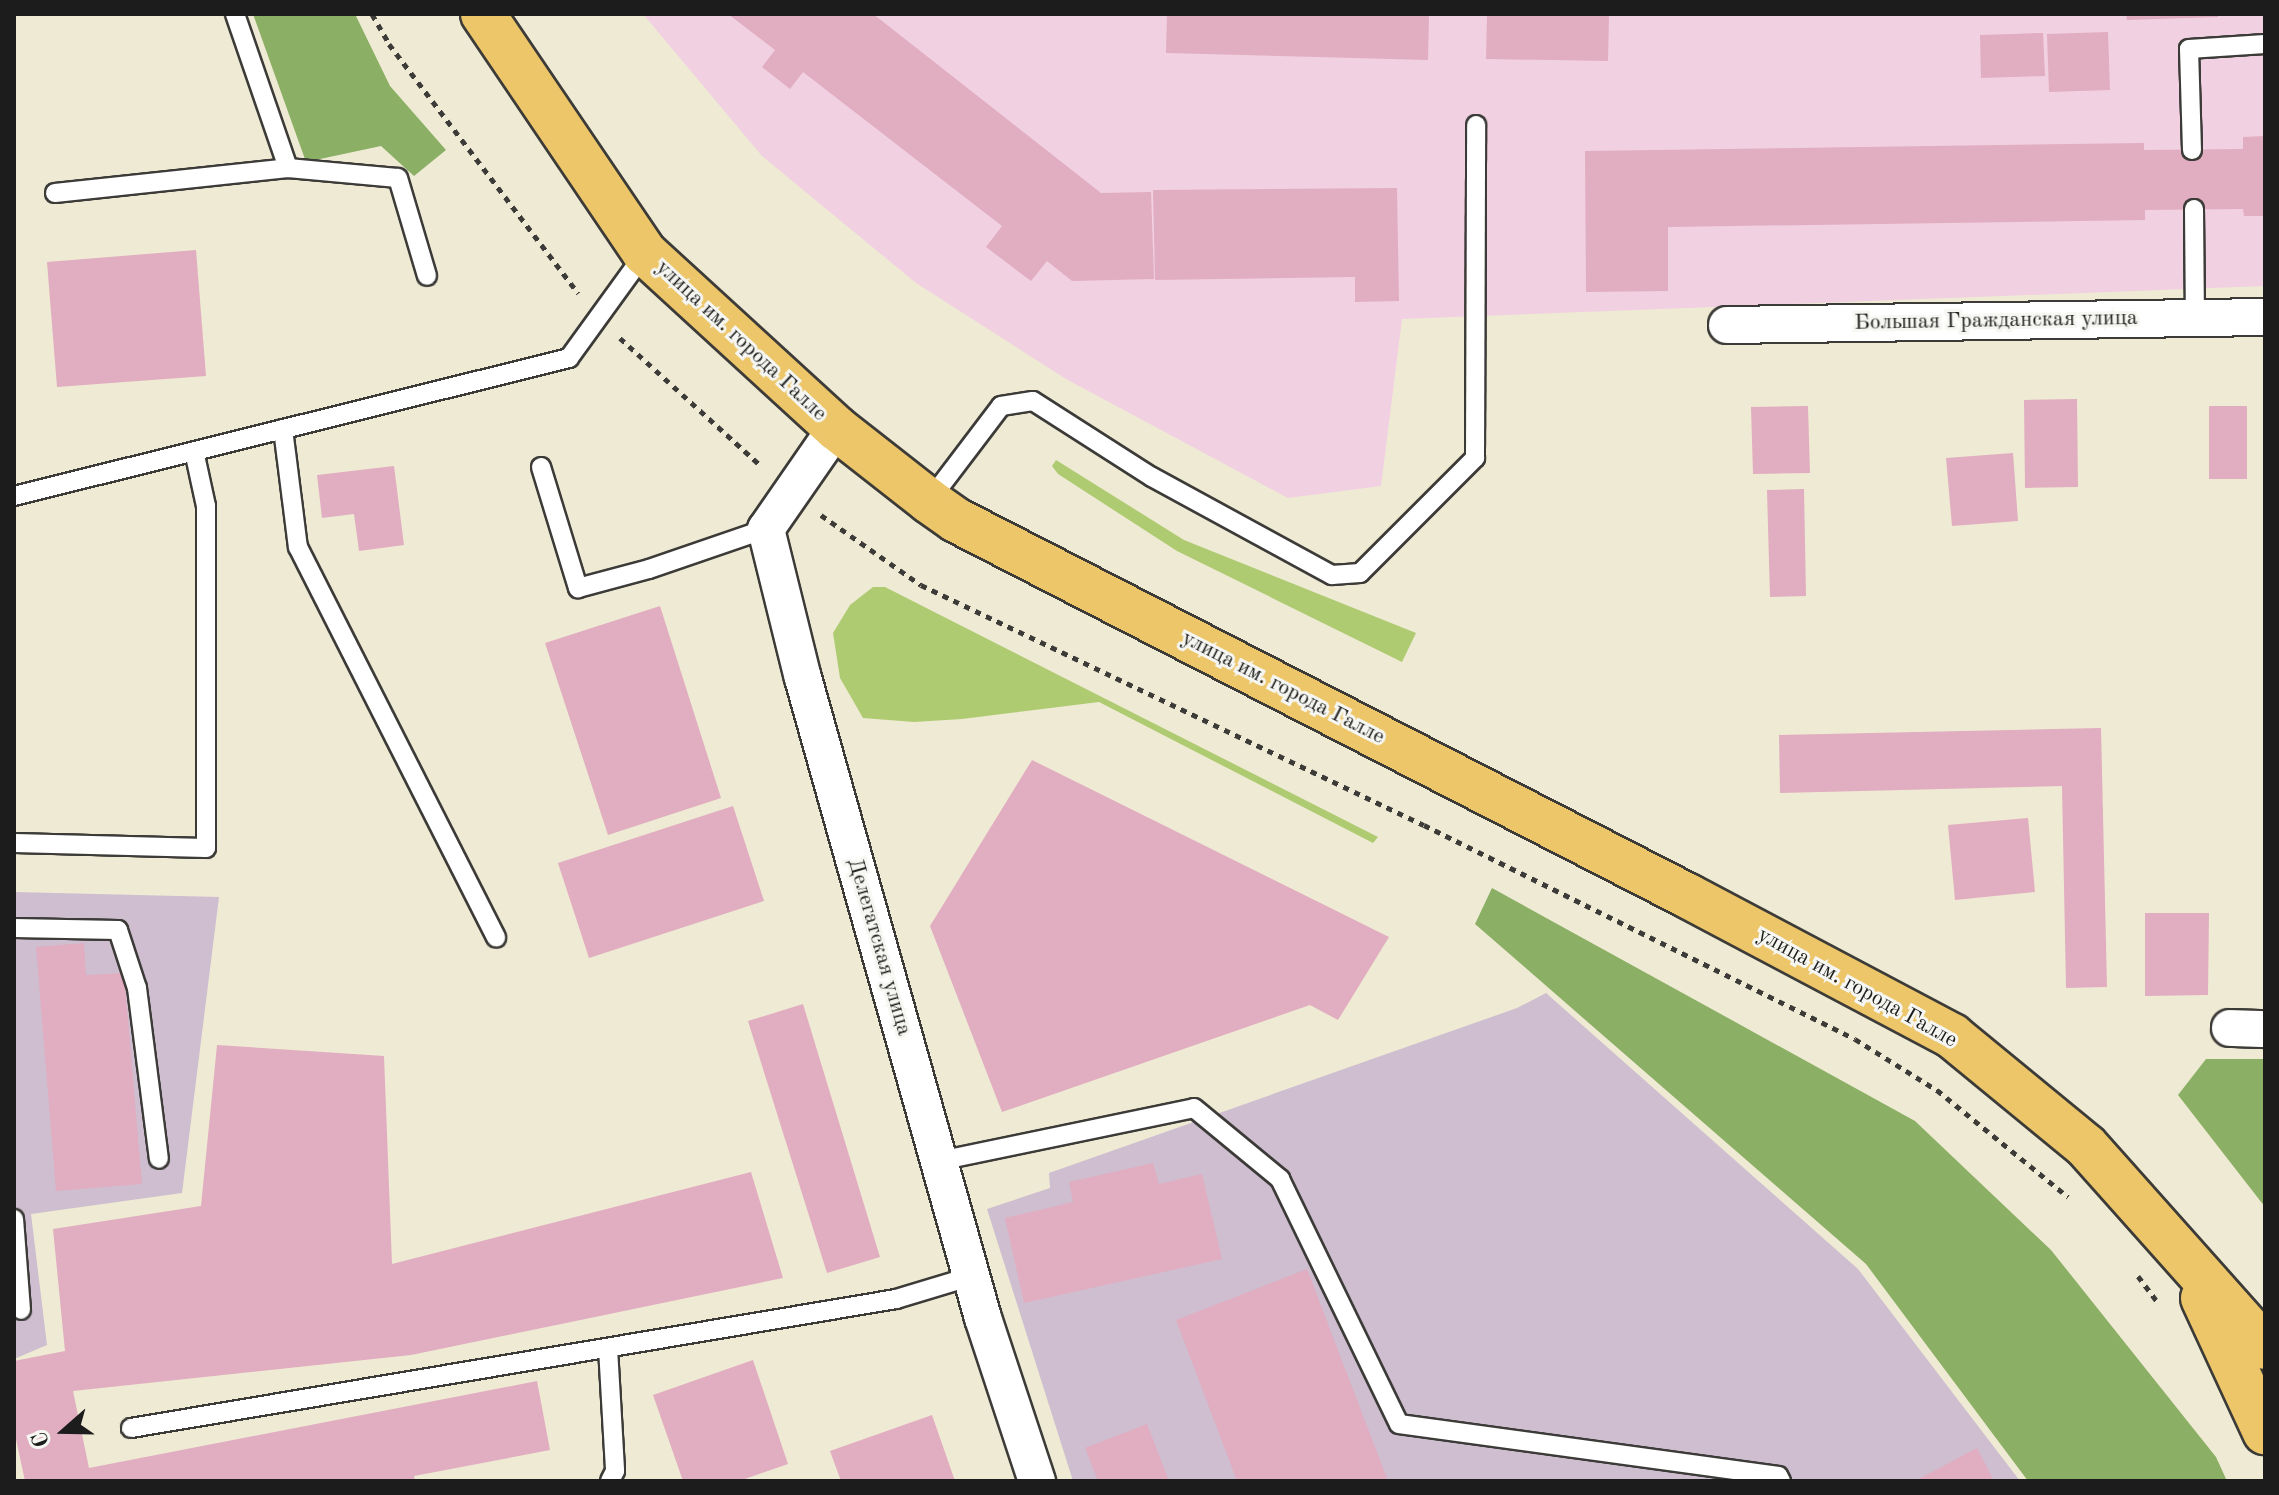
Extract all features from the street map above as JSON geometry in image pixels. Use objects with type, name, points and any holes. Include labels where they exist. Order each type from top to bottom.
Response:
[{"type":"main road","name":"улица им. города Галле","points":[[483,14],[645,253],[836,428],[929,501],[956,520],[1675,889],[1952,1036],[2086,1146],[2265,1347]]},
{"type":"main road","name":"улица им. города Галле","points":[[2180,1248],[2265,1432]]},
{"type":"street","name":"Большая Гражданская улица","points":[[1727,325],[2265,317]]},
{"type":"street","points":[[766,529],[836,428]]},
{"type":"street","name":"Делегатская улица","points":[[766,529],[803,678],[939,1161],[1037,1481]]},
{"type":"lane","points":[[235,14],[288,168]]},
{"type":"lane","points":[[2192,150],[2189,49],[2265,44]]},
{"type":"lane","points":[[929,501],[1001,406],[1033,401],[1152,477],[1332,575],[1360,573],[1475,458],[1476,125]]},
{"type":"lane","points":[[55,193],[288,168],[398,178],[427,276]]},
{"type":"lane","points":[[2194,209],[2195,318]]},
{"type":"lane","points":[[14,496],[569,358],[645,253]]},
{"type":"lane","points":[[283,429],[298,547],[496,938]]},
{"type":"lane","points":[[14,843],[206,848],[206,506],[194,451]]},
{"type":"lane","points":[[541,467],[578,588],[649,569],[766,529]]},
{"type":"lane","points":[[14,928],[118,930],[137,988],[159,1159]]},
{"type":"lane","points":[[939,1161],[1194,1108],[1280,1179],[1399,1424],[1778,1476],[1781,1481]]},
{"type":"lane","points":[[14,1219],[21,1310]]},
{"type":"lane","points":[[131,1428],[896,1299],[972,1276]]},
{"type":"lane","points":[[608,1348],[615,1471],[610,1481]]},
{"type":"path","points":[[372,14],[389,44],[598,318],[790,493],[921,585],[1424,825],[1855,1039],[1937,1090],[2073,1202]]},
{"type":"path","points":[[2135,1272],[2163,1309]]},
{"type":"shaded area","points":[[643,14],[2265,14],[2265,286],[1402,319],[1381,486],[1288,498],[1066,379],[916,283],[762,156]]},
{"type":"shaded area","points":[[14,892],[219,897],[182,1193],[31,1214],[47,1345],[14,1359]]},
{"type":"shaded area","points":[[1546,993],[1858,1269],[2020,1481],[1073,1481],[987,1209],[1050,1188],[1049,1173],[1517,1008]]},
{"type":"green space","points":[[253,14],[355,14],[390,86],[446,150],[414,176],[381,146],[306,162]]},
{"type":"green space","points":[[1056,460],[1184,540],[1416,633],[1402,662],[1177,551],[1058,474],[1052,466]]},
{"type":"green space","points":[[873,587],[885,587],[1378,837],[1373,843],[1099,702],[962,719],[914,722],[863,718],[840,678],[833,633],[850,605]]},
{"type":"green space","points":[[1492,888],[1915,1121],[2051,1250],[2216,1457],[2227,1481],[2028,1481],[1866,1264],[1475,924]]},
{"type":"green space","points":[[2206,1059],[2265,1059],[2265,1207],[2178,1095]]},
{"type":"building","points":[[728,14],[872,14],[877,17],[1101,193],[1151,192],[1154,279],[1072,281],[1047,261],[1031,281],[986,247],[1002,226],[803,72],[790,89],[762,67],[775,50]]},
{"type":"building","points":[[1167,14],[1429,14],[1428,60],[1166,53]]},
{"type":"building","points":[[1487,14],[1609,14],[1608,61],[1486,59]]},
{"type":"building","points":[[2126,14],[2218,14],[2218,17],[2127,20]]},
{"type":"building","points":[[2108,32],[2110,90],[2049,92],[2047,34]]},
{"type":"building","points":[[2043,33],[2045,76],[1981,78],[1980,35]]},
{"type":"building","points":[[2265,136],[2265,216],[2244,216],[2243,209],[2145,210],[2145,220],[1668,227],[1668,291],[1586,292],[1585,151],[2144,143],[2144,150],[2243,149],[2243,137]]},
{"type":"building","points":[[1397,188],[1399,301],[1355,302],[1355,277],[1155,280],[1153,190]]},
{"type":"building","points":[[196,250],[206,376],[57,387],[47,262]]},
{"type":"building","points":[[2077,399],[2078,487],[2025,488],[2024,400]]},
{"type":"building","points":[[1808,406],[1810,473],[1753,474],[1751,407]]},
{"type":"building","points":[[2209,406],[2247,406],[2247,479],[2209,479]]},
{"type":"building","points":[[2013,453],[2018,521],[1952,526],[1946,458]]},
{"type":"building","points":[[394,466],[404,545],[359,551],[354,514],[322,518],[317,475]]},
{"type":"building","points":[[1804,489],[1806,596],[1770,597],[1767,490]]},
{"type":"building","points":[[660,606],[721,798],[608,835],[545,643]]},
{"type":"building","points":[[2101,728],[2107,987],[2066,988],[2062,786],[1780,793],[1779,735]]},
{"type":"building","points":[[1032,760],[1389,937],[1338,1020],[1310,1005],[1002,1112],[930,926]]},
{"type":"building","points":[[733,806],[764,901],[589,958],[558,863]]},
{"type":"building","points":[[2028,818],[2035,892],[1955,900],[1948,825]]},
{"type":"building","points":[[2145,913],[2209,913],[2208,995],[2145,996]]},
{"type":"building","points":[[84,943],[86,975],[124,973],[142,1184],[56,1191],[36,947]]},
{"type":"building","points":[[803,1004],[880,1257],[827,1273],[748,1021]]},
{"type":"building","points":[[217,1045],[384,1056],[392,1264],[751,1172],[783,1278],[411,1355],[73,1391],[89,1468],[537,1381],[550,1450],[414,1476],[415,1481],[25,1481],[14,1430],[14,1361],[65,1351],[53,1229],[201,1206]]},
{"type":"building","points":[[1153,1163],[1159,1184],[1202,1174],[1222,1259],[1024,1303],[1005,1218],[1073,1202],[1069,1182]]},
{"type":"building","points":[[1307,1269],[1388,1481],[1237,1481],[1176,1320]]},
{"type":"building","points":[[753,1360],[788,1464],[739,1481],[683,1481],[653,1395]]},
{"type":"building","points":[[932,1415],[955,1481],[841,1481],[830,1451]]},
{"type":"building","points":[[1147,1424],[1169,1481],[1098,1481],[1085,1448]]},
{"type":"building","points":[[1977,1448],[1994,1481],[1915,1481]]}]
